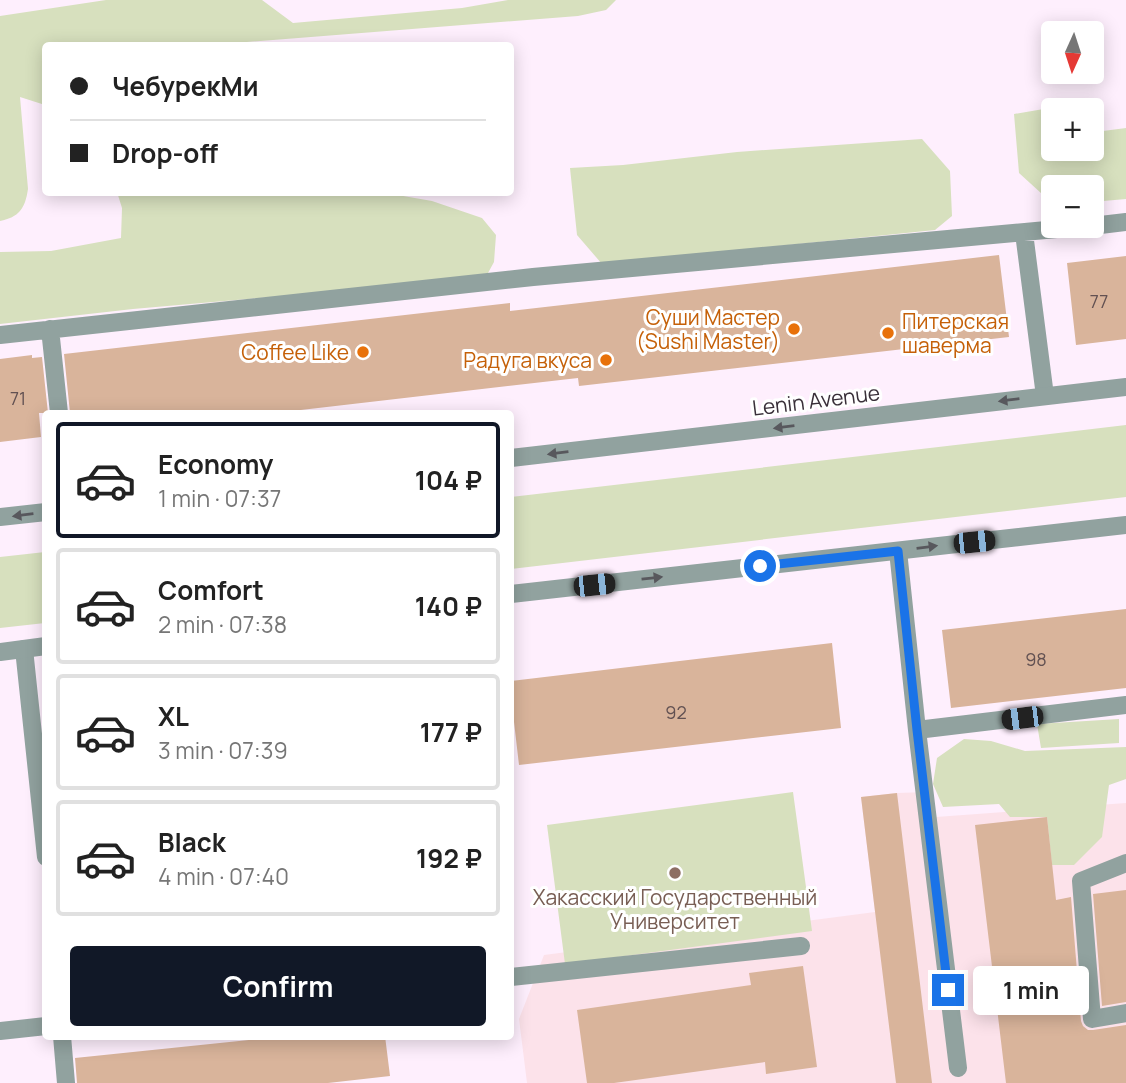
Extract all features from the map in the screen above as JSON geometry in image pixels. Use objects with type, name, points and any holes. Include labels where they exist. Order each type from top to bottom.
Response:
[{"type":"street","points":[[1104,225],[1126,222]]},
{"type":"street","points":[[0,335],[533,277],[1041,231]]},
{"type":"street","points":[[1024,233],[1045,396]]},
{"type":"street","points":[[50,329],[59,410]]},
{"type":"street","name":"Lenin Avenue","points":[[514,458],[1126,387]]},
{"type":"street","points":[[0,517],[42,512]]},
{"type":"street","points":[[514,594],[1126,524]]},
{"type":"street","points":[[898,551],[958,1068]]},
{"type":"street","points":[[0,652],[42,647]]},
{"type":"street","points":[[23,649],[42,821]]},
{"type":"street","points":[[917,730],[1126,705]]},
{"type":"street","points":[[1126,863],[1081,881],[1092,1019],[1126,1013]]},
{"type":"street","points":[[514,977],[801,946]]},
{"type":"street","points":[[0,1031],[42,1027]]},
{"type":"street","points":[[62,1040],[66,1083]]},
{"type":"shaded area","points":[[928,792],[936,817],[1126,803],[1126,1083],[527,1083],[519,1019],[544,955],[875,912],[861,797]]},
{"type":"green space","points":[[106,0],[262,0],[293,23],[462,8],[508,0],[616,0],[606,10],[578,16],[247,42],[42,42],[42,104],[20,97],[27,196],[20,211],[0,221],[0,16]]},
{"type":"green space","points":[[1041,109],[1041,161],[1104,161],[1104,131],[1126,128],[1126,199],[1104,201],[1104,175],[1041,175],[1041,193],[1019,173],[1014,114]]},
{"type":"green space","points":[[922,139],[950,171],[952,216],[935,230],[602,264],[577,235],[570,168],[737,152]]},
{"type":"green space","points":[[118,196],[403,196],[432,201],[482,218],[496,235],[494,262],[488,273],[454,281],[133,309],[0,324],[0,252],[51,251],[121,238],[122,208]]},
{"type":"green space","points":[[1126,425],[1126,497],[514,569],[514,497]]},
{"type":"green space","points":[[42,552],[42,623],[0,628],[0,557]]},
{"type":"green space","points":[[1119,719],[1119,743],[1041,748],[1037,724]]},
{"type":"green space","points":[[964,739],[991,741],[1025,751],[1126,747],[1126,779],[1109,785],[1102,837],[1074,865],[1052,865],[1047,817],[1010,817],[999,804],[943,807],[933,784],[937,758]]},
{"type":"green space","points":[[793,792],[812,931],[565,964],[547,825]]},
{"type":"building","points":[[999,255],[1009,337],[579,386],[578,378],[301,410],[70,410],[64,354],[510,303],[510,311]]},
{"type":"building","points":[[1126,256],[1126,339],[1076,345],[1067,263]]},
{"type":"building","points":[[32,355],[32,358],[42,357],[48,410],[39,413],[41,437],[0,442],[0,359]]},
{"type":"building","points":[[1126,609],[1126,688],[951,708],[942,630]]},
{"type":"building","points":[[832,643],[841,728],[519,765],[514,722],[514,681]]},
{"type":"building","points":[[897,793],[932,1083],[896,1083],[861,797]]},
{"type":"building","points":[[1047,817],[1056,900],[1071,897],[1081,1021],[1088,1030],[1126,1025],[1126,1083],[1006,1083],[975,825]]},
{"type":"building","points":[[1126,890],[1126,1002],[1102,1006],[1093,894]]},
{"type":"building","points":[[803,966],[817,1067],[766,1074],[765,1062],[614,1083],[587,1083],[577,1010],[751,985],[749,973]]},
{"type":"building","points":[[249,1040],[386,1040],[390,1076],[328,1083],[77,1083],[75,1058]]},
{"type":"place","name":"Суши Мастер (Sushi Master)","points":[[794,329]]},
{"type":"place","name":"Питерская шаверма","points":[[888,333]]},
{"type":"place","name":"Coffee Like","points":[[363,352]]},
{"type":"place","name":"Радуга вкуса","points":[[606,360]]},
{"type":"place","name":"Хакасский Государственный Университет","points":[[675,873]]},
{"type":"route","points":[[760,566],[898,551],[948,990]]}]
